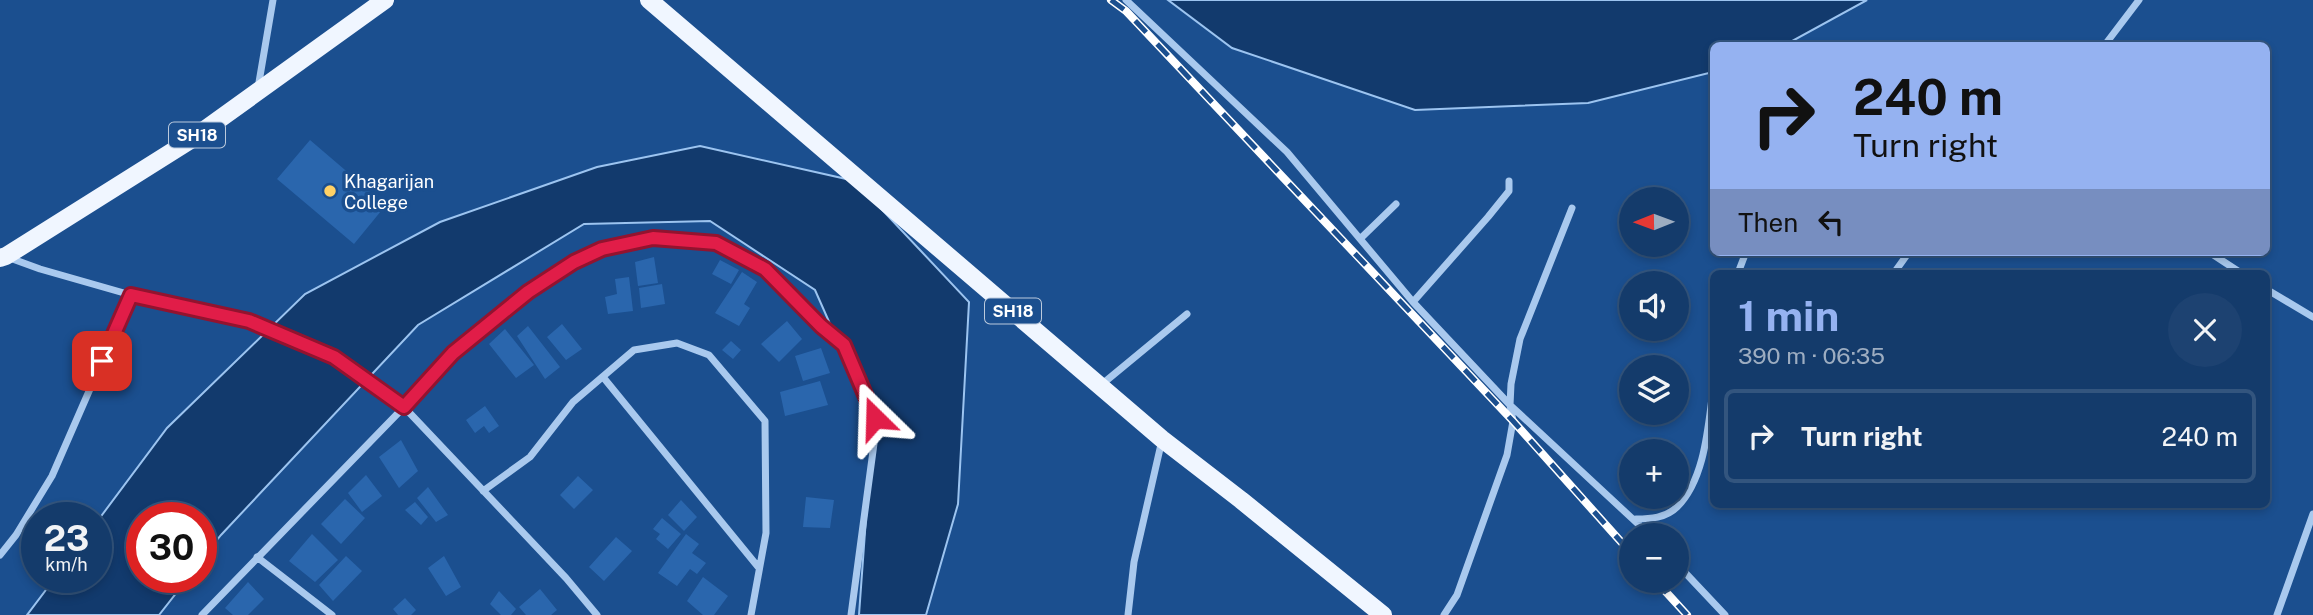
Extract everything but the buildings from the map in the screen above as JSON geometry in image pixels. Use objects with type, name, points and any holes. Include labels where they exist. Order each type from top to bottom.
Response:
[{"type":"main road","name":"SH18","points":[[3,257],[189,141],[385,0]]},
{"type":"main road","name":"SH18","points":[[649,0],[1162,439],[1383,615]]},
{"type":"street","points":[[257,92],[273,0]]},
{"type":"street","points":[[1126,0],[1287,152],[1413,302],[1510,405],[1640,523]]},
{"type":"street","points":[[2107,42],[2139,0]]},
{"type":"street","points":[[1413,302],[1488,218],[1509,191],[1509,181]]},
{"type":"street","points":[[1361,238],[1396,204]]},
{"type":"street","points":[[1444,615],[1457,595],[1507,455],[1513,421],[1510,405],[1511,384],[1520,339],[1572,208]]},
{"type":"street","points":[[202,615],[453,353],[528,292],[574,262],[602,249],[653,238],[716,243],[765,269],[821,326],[844,345],[875,418],[873,462],[851,615]]},
{"type":"street","points":[[2215,256],[2236,270]]},
{"type":"street","points":[[3,257],[131,295],[249,321],[334,357],[404,407],[566,578],[597,615]]},
{"type":"street","points":[[2270,291],[2313,317]]},
{"type":"street","points":[[0,555],[16,536],[52,475],[131,295]]},
{"type":"street","points":[[1100,385],[1186,314]]},
{"type":"street","points":[[483,491],[530,457],[573,402],[634,350],[677,343],[709,355],[765,421],[766,533],[751,615]]},
{"type":"street","points":[[603,377],[759,568]]},
{"type":"street","points":[[1636,519],[1654,519],[1675,509],[1692,485],[1703,448],[1710,407]]},
{"type":"street","points":[[1128,615],[1133,562],[1162,439]]},
{"type":"street","points":[[2277,615],[2313,514]]},
{"type":"street","points":[[257,557],[332,615]]},
{"type":"street","points":[[1689,577],[1725,615]]},
{"type":"water","points":[[1168,0],[1867,0],[1790,42],[1710,42],[1710,73],[1588,103],[1415,110],[1232,48]]},
{"type":"water","points":[[700,146],[855,181],[969,302],[958,504],[926,615],[859,615],[873,421],[815,290],[710,221],[584,224],[418,325],[217,540],[217,502],[126,502],[126,593],[176,593],[159,615],[27,615],[44,593],[112,593],[112,502],[167,428],[305,294],[440,222],[597,167]]},
{"type":"railway","points":[[1111,0],[1126,11],[1513,421],[1619,540]]},
{"type":"railway","points":[[1667,593],[1687,615]]},
{"type":"place","name":"Khagarijan College","points":[[330,191]]},
{"type":"route","points":[[102,361],[131,295],[249,321],[334,357],[404,407],[453,353],[528,292],[574,262],[602,249],[653,238],[716,243],[765,269],[821,326],[844,345],[875,418]]}]
